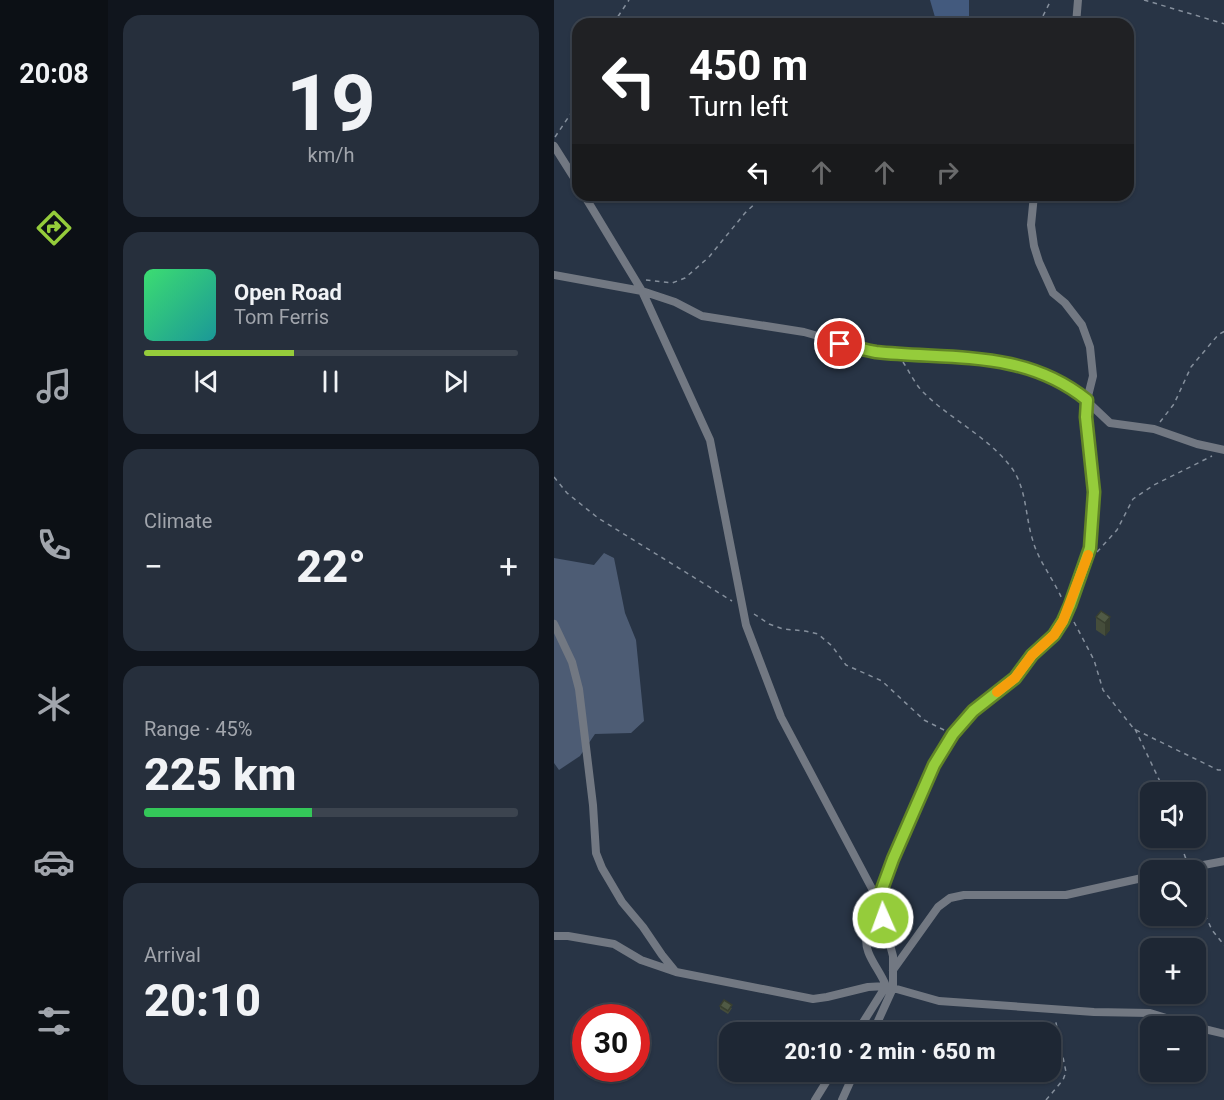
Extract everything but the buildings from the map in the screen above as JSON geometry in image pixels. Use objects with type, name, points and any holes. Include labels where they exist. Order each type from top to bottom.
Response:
[{"type":"street","points":[[1076,18],[1078,0]]},
{"type":"street","points":[[554,146],[572,174]]},
{"type":"street","points":[[588,201],[642,291],[710,440],[746,625],[781,717],[878,900],[893,956],[893,970],[877,1022]]},
{"type":"street","points":[[889,987],[868,951],[866,941],[893,859],[934,765],[953,734],[973,711],[1015,678],[1032,655],[1054,635],[1068,610],[1090,548],[1094,492],[1086,417],[1087,400],[1093,376],[1090,347],[1082,325],[1065,303],[1053,293],[1040,262],[1034,246],[1031,225],[1033,201]]},
{"type":"street","points":[[554,276],[642,291],[676,302],[702,316],[804,332],[874,352],[978,357],[1008,362],[1072,387],[1110,423],[1154,429],[1221,452]]},
{"type":"street","points":[[554,624],[572,662],[579,689],[593,806],[596,853],[622,902],[676,972]]},
{"type":"street","points":[[1206,864],[1224,861]]},
{"type":"street","points":[[893,970],[938,907],[950,898],[964,895],[1066,895],[1140,878]]},
{"type":"street","points":[[554,936],[568,936],[614,944],[641,960],[676,972],[813,999],[868,987],[889,987],[939,1001],[1094,1012],[1150,1013],[1160,1016]]},
{"type":"street","points":[[864,1022],[889,987]]},
{"type":"street","points":[[1206,1030],[1224,1034]]},
{"type":"street","points":[[815,1100],[826,1082]]},
{"type":"street","points":[[842,1100],[850,1082]]},
{"type":"path","points":[[617,18],[629,0]]},
{"type":"path","points":[[1042,18],[1051,0]]},
{"type":"path","points":[[1144,0],[1224,24]]},
{"type":"path","points":[[554,138],[572,112]]},
{"type":"path","points":[[635,280],[672,283],[685,278],[709,257],[758,201]]},
{"type":"path","points":[[1154,429],[1174,404],[1191,366],[1224,331]]},
{"type":"path","points":[[898,353],[921,391],[982,438],[1016,475],[1027,509],[1033,544],[1094,660],[1103,690],[1134,729],[1160,782]]},
{"type":"path","points":[[1096,554],[1117,530],[1133,499],[1154,484],[1221,452]]},
{"type":"path","points":[[1134,729],[1218,770],[1224,770]]},
{"type":"path","points":[[1206,917],[1224,946]]},
{"type":"path","points":[[1046,1100],[1063,1080],[1066,1072],[1054,1008]]},
{"type":"shaded area","points":[[930,0],[969,0],[969,18],[935,18]]},
{"type":"shaded area","points":[[604,553],[614,558],[625,613],[636,640],[644,721],[631,733],[595,734],[580,756],[559,770],[554,763],[554,558],[594,565]]},
{"type":"slow traffic","points":[[997,692],[1015,678],[1032,655],[1054,635],[1063,621],[1088,555]]},
{"type":"route","points":[[840,344],[874,352],[978,357],[1008,362],[1072,387],[1087,400],[1086,417],[1094,492],[1090,548],[1063,621],[1054,635],[1032,655],[1015,678],[973,711],[953,734],[934,765],[893,859],[878,900],[883,918]]}]
